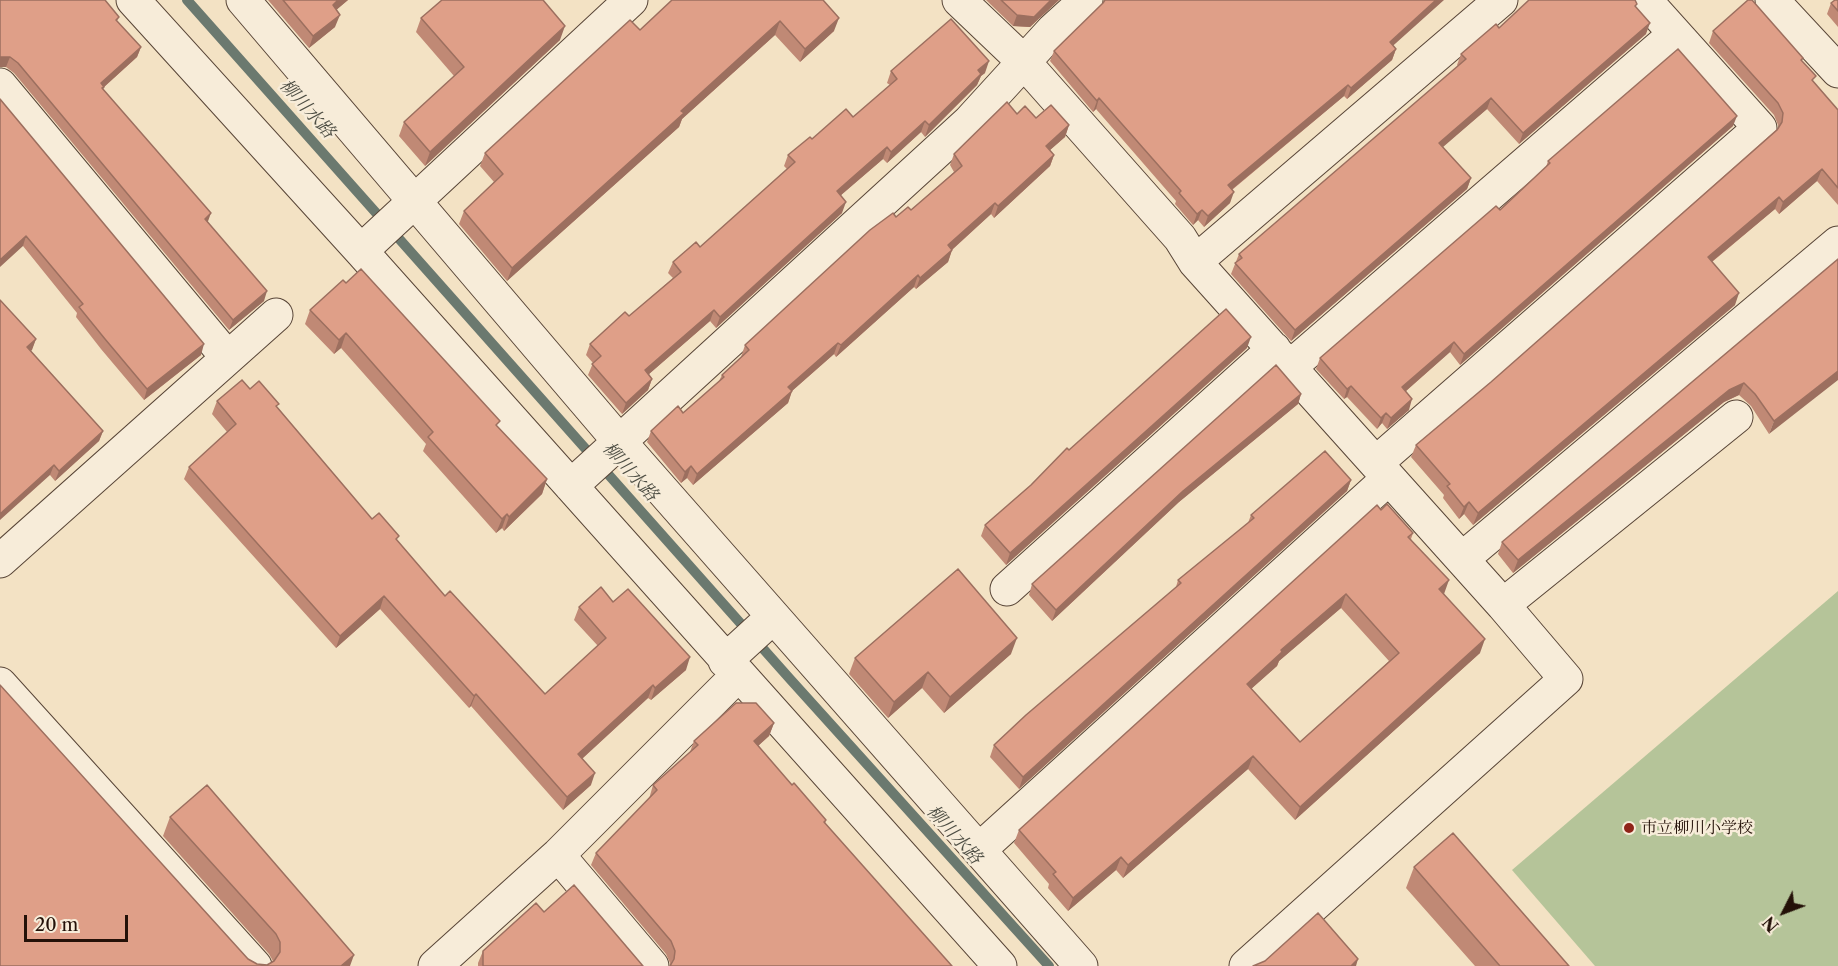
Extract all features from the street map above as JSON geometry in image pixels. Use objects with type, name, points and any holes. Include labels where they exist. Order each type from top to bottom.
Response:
[{"type":"street","points":[[133,0],[362,251],[731,668],[1000,966]]},
{"type":"street","points":[[243,0],[619,441],[1081,966]]},
{"type":"street","points":[[362,251],[631,0]]},
{"type":"street","points":[[959,0],[1023,61],[1180,238],[1195,262],[1503,605],[1566,679],[1246,966]]},
{"type":"street","points":[[571,486],[969,122],[1023,61],[1086,0]]},
{"type":"street","points":[[1195,262],[1501,0]]},
{"type":"street","points":[[979,850],[1382,470],[1760,128],[1645,0]]},
{"type":"street","points":[[1772,0],[1838,71]]},
{"type":"street","points":[[1007,590],[1282,358],[1675,34]]},
{"type":"street","points":[[4,100],[227,357]]},
{"type":"street","points":[[1462,559],[1838,243]]},
{"type":"street","points":[[0,561],[276,315]]},
{"type":"street","points":[[1503,605],[1736,417]]},
{"type":"street","points":[[443,963],[558,855],[731,668],[773,617]]},
{"type":"street","points":[[0,684],[255,966]]},
{"type":"street","points":[[558,855],[652,966]]},
{"type":"green space","points":[[1838,591],[1838,966],[1595,966],[1512,870]]},
{"type":"building","points":[[0,0],[105,0],[119,17],[116,20],[141,47],[101,83],[104,87],[102,88],[211,213],[205,219],[267,291],[233,320],[18,63],[10,57],[0,57]]},
{"type":"building","points":[[283,0],[338,0],[333,5],[340,15],[313,36]]},
{"type":"building","points":[[442,0],[543,0],[565,26],[430,152],[404,122],[464,67],[421,18]]},
{"type":"building","points":[[672,0],[823,0],[839,18],[805,49],[780,21],[681,111],[684,113],[512,268],[464,211],[503,174],[485,153],[630,20],[640,30]]},
{"type":"building","points":[[1001,0],[1051,0],[1034,17],[1017,15]]},
{"type":"building","points":[[1105,0],[1436,0],[1390,42],[1396,49],[1351,88],[1348,85],[1228,185],[1234,192],[1208,216],[1202,210],[1197,214],[1179,193],[1181,191],[1054,51]]},
{"type":"building","points":[[1529,0],[1635,0],[1637,4],[1635,6],[1650,23],[1523,133],[1491,98],[1439,143],[1471,178],[1295,330],[1235,263],[1242,258],[1239,254],[1466,59],[1461,54],[1496,24],[1499,28]]},
{"type":"building","points":[[1748,0],[1752,0],[1803,58],[1801,60],[1816,76],[1812,80],[1838,110],[1838,188],[1822,169],[1783,202],[1779,197],[1708,257],[1739,293],[1478,513],[1469,502],[1464,507],[1447,486],[1450,484],[1416,445],[1491,382],[1777,130],[1782,122],[1783,113],[1778,103],[1713,31]]},
{"type":"building","points":[[1838,0],[1838,11],[1831,3]]},
{"type":"building","points":[[951,19],[989,61],[978,70],[981,74],[929,125],[925,121],[891,152],[887,147],[837,191],[846,202],[720,317],[714,310],[645,370],[652,379],[626,403],[592,364],[601,356],[590,344],[625,312],[629,316],[681,272],[673,262],[696,242],[700,247],[795,162],[788,155],[810,137],[812,139],[846,109],[853,117],[897,79],[891,71]]},
{"type":"building","points":[[1678,49],[1737,116],[1464,354],[1454,342],[1402,387],[1412,399],[1391,418],[1386,413],[1381,418],[1351,386],[1347,389],[1320,358],[1496,206],[1500,210],[1550,163],[1548,161]]},
{"type":"building","points":[[0,99],[204,344],[147,389],[79,307],[83,304],[26,236],[0,260]]},
{"type":"building","points":[[1007,102],[1017,114],[1025,106],[1036,118],[1051,105],[1069,125],[1046,146],[1054,155],[998,206],[995,203],[948,245],[952,250],[920,278],[918,275],[841,345],[838,343],[788,387],[792,391],[697,474],[691,466],[685,472],[651,431],[678,406],[683,413],[724,377],[722,375],[749,350],[745,345],[870,230],[893,213],[896,217],[908,207],[911,210],[962,166],[954,154]]},
{"type":"building","points":[[1838,259],[1838,371],[1774,421],[1755,394],[1744,383],[1729,390],[1518,560],[1502,542]]},
{"type":"building","points":[[361,269],[500,421],[496,425],[547,479],[509,517],[507,514],[502,519],[428,437],[433,432],[346,333],[339,340],[310,310],[343,280],[346,283]]},
{"type":"building","points":[[0,300],[36,339],[27,347],[103,431],[59,471],[54,465],[0,514]]},
{"type":"building","points":[[1226,309],[1251,337],[1010,553],[985,525],[1031,485],[1067,448],[1069,450]]},
{"type":"building","points":[[1276,365],[1301,394],[1183,491],[1056,610],[1032,584]]},
{"type":"building","points":[[242,380],[250,389],[259,381],[279,404],[276,406],[372,519],[379,513],[399,536],[396,539],[445,596],[450,591],[545,694],[606,638],[579,607],[601,587],[613,602],[628,589],[690,657],[655,688],[653,685],[578,754],[595,773],[567,797],[476,694],[474,696],[384,596],[340,636],[189,467],[236,424],[217,401]]},
{"type":"building","points":[[1325,451],[1351,480],[1023,777],[994,745],[1181,583],[1178,580],[1254,518],[1251,515]]},
{"type":"building","points":[[1387,504],[1413,533],[1408,537],[1449,580],[1439,589],[1485,639],[1300,807],[1253,756],[1128,865],[1121,857],[1073,898],[1053,874],[1056,872],[1019,830],[1377,505],[1381,510]],"holes":[[[1346,594],[1399,653],[1300,742],[1247,684],[1282,652],[1281,650]]]},
{"type":"building","points":[[958,569],[1017,638],[950,697],[928,672],[894,702],[855,658]]},
{"type":"building","points":[[0,685],[248,959],[257,964],[267,965],[274,961],[280,952],[280,942],[276,934],[170,817],[207,785],[354,955],[341,966],[0,966]]},
{"type":"building","points":[[736,703],[756,703],[774,723],[754,741],[792,785],[794,783],[826,820],[824,822],[952,966],[670,966],[675,951],[671,941],[596,853],[657,790],[653,785],[698,745],[694,741]]},
{"type":"building","points":[[1453,833],[1569,966],[1500,966],[1414,867]]},
{"type":"building","points":[[574,885],[643,966],[483,966],[483,951],[536,903],[544,912]]},
{"type":"building","points":[[1318,913],[1358,959],[1351,966],[1253,966],[1265,961]]},
{"type":"waterway","name":"柳川水路","points":[[187,0],[790,679],[1049,966]]},
{"type":"place","name":"市立柳川小学校","points":[[1629,828]]}]
